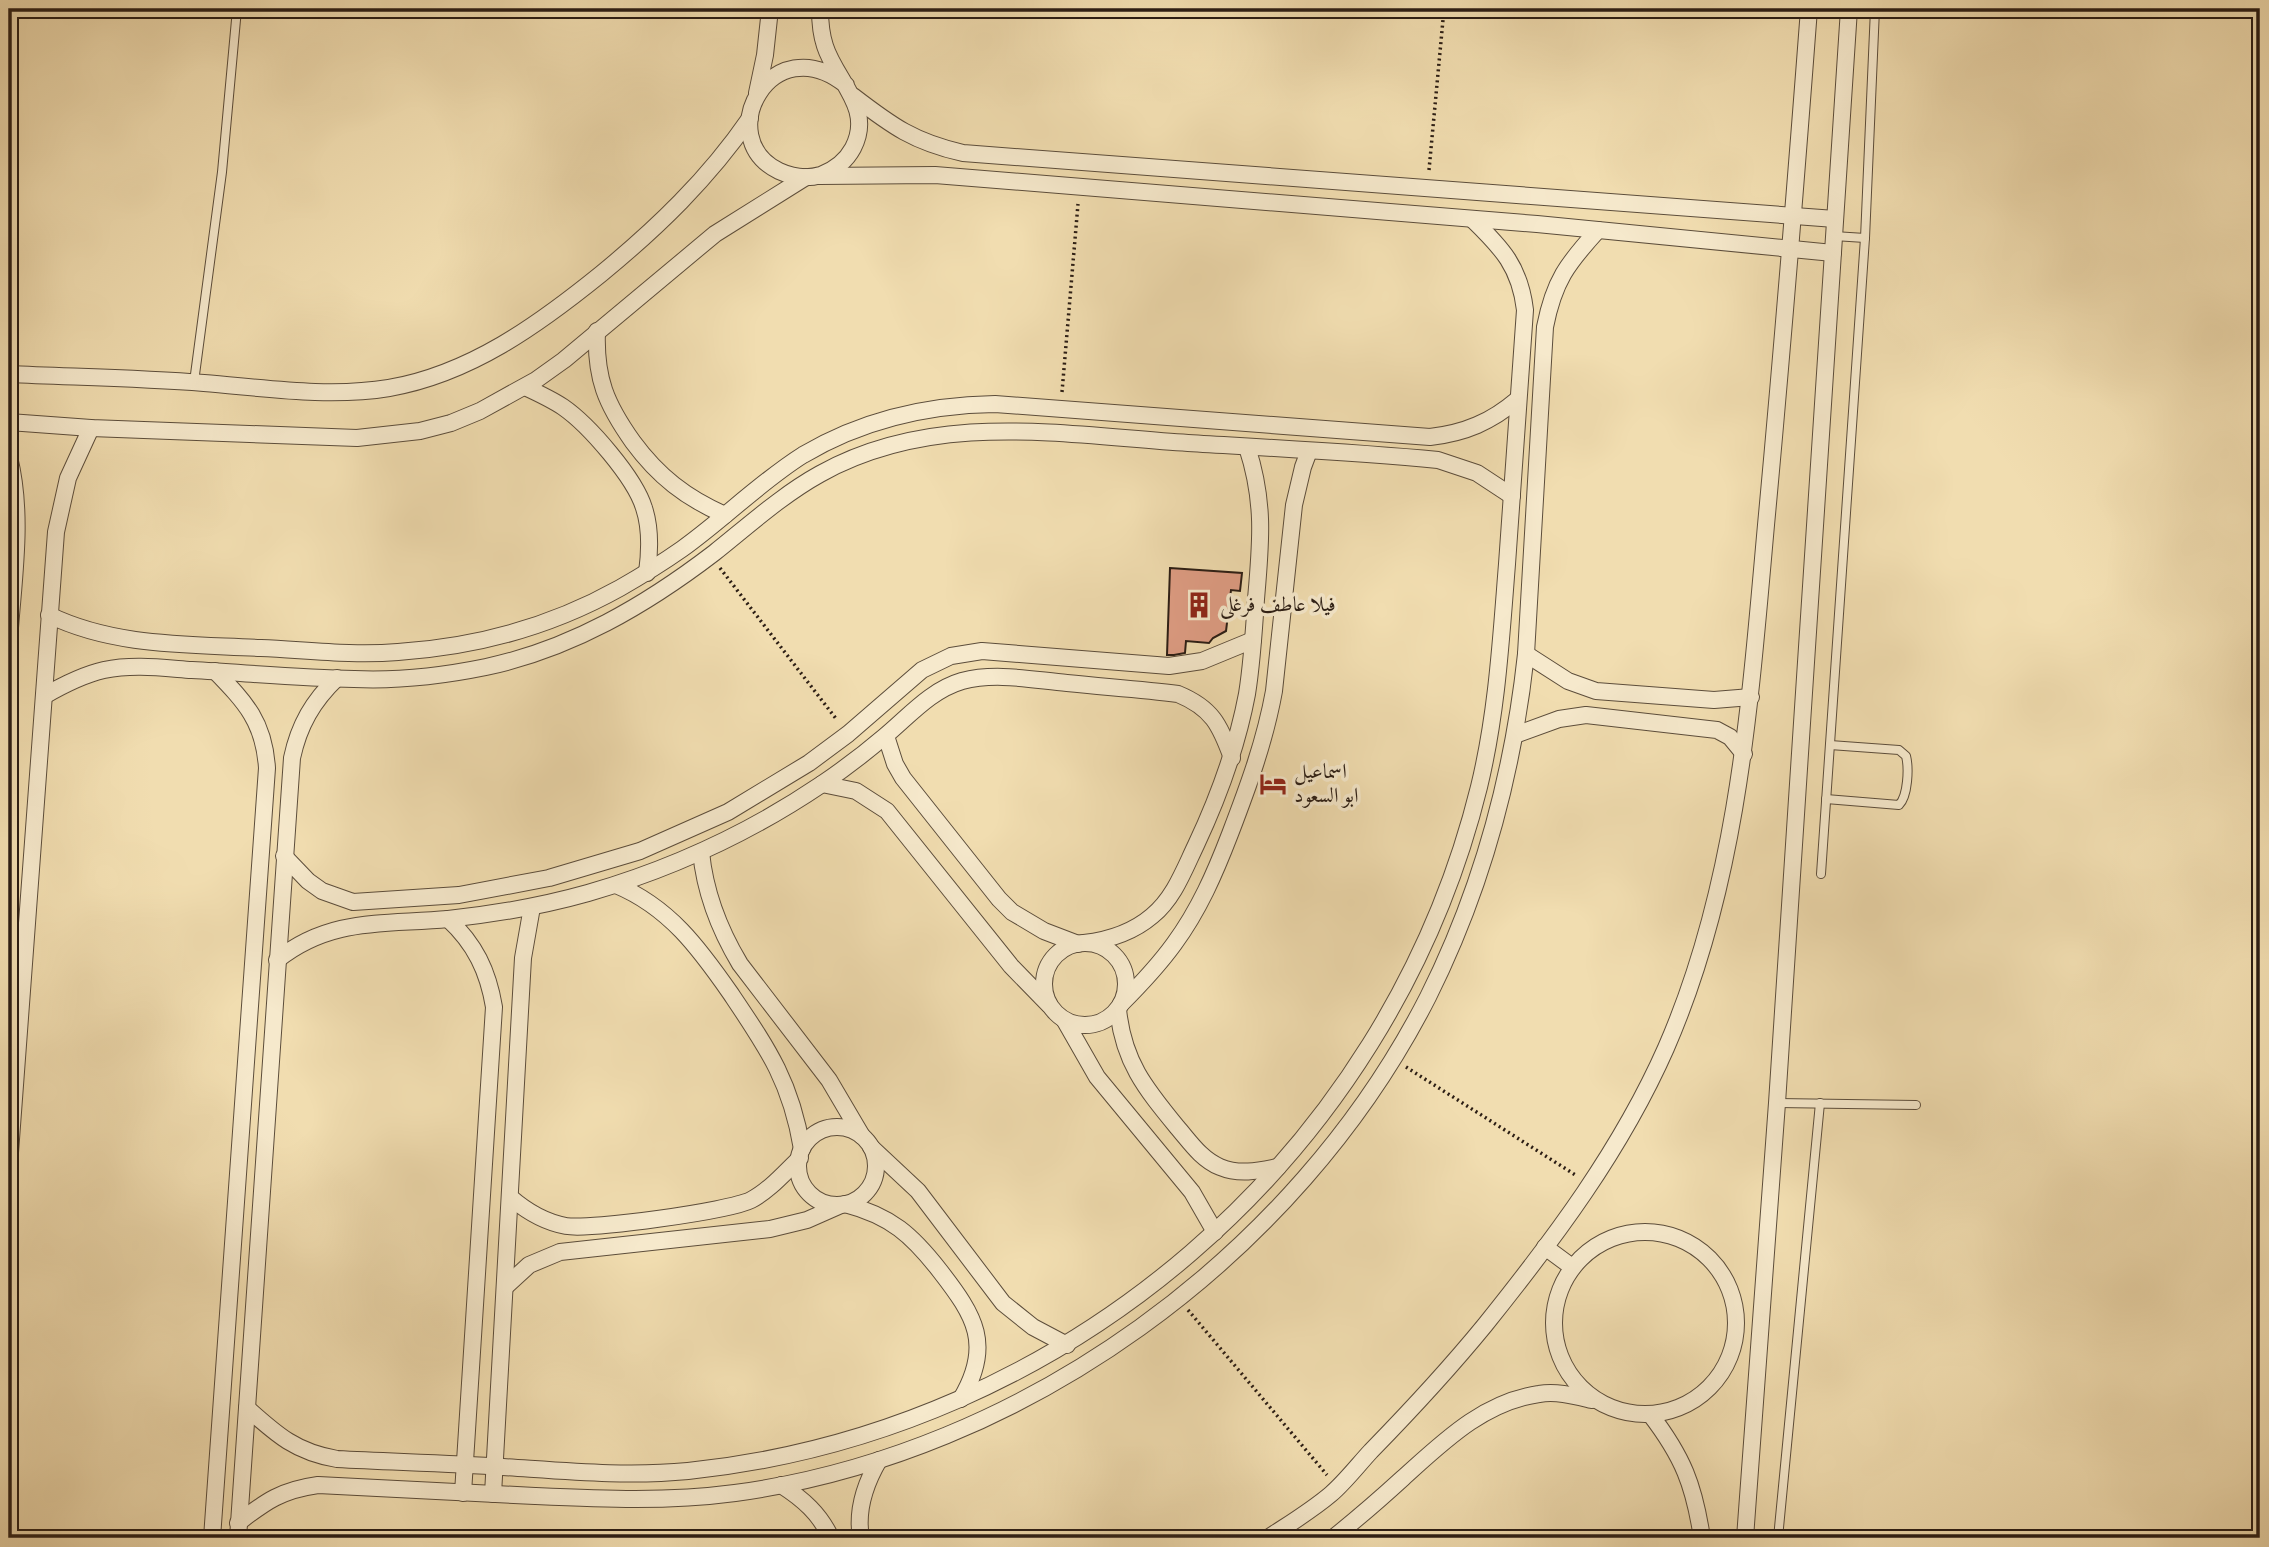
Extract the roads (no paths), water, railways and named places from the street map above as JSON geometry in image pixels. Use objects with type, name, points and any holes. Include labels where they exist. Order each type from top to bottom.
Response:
[{"type":"street","points":[[9,374],[358,392],[422,380],[483,356],[550,314],[653,229],[698,185],[731,145],[750,118],[756,97],[765,55],[769,9]]},
{"type":"street","points":[[9,422],[91,428],[357,438],[389,436],[451,423],[480,411],[525,387],[564,360],[715,234],[843,162],[858,137],[859,116],[825,46],[820,9]]},
{"type":"street","points":[[1268,1538],[1337,1488],[1459,1357],[1545,1247],[1590,1185],[1630,1122],[1667,1046],[1689,986],[1712,916],[1744,754],[1794,216],[1809,9]]},
{"type":"street","points":[[1745,1538],[1777,1103],[1849,9]]},
{"type":"street","points":[[756,97],[766,83],[781,73],[798,68],[815,68],[832,74],[889,124],[912,138],[963,153],[1794,216],[1835,228]]},
{"type":"street","points":[[750,118],[756,148],[777,170],[791,176],[935,175],[1472,219],[1833,253]]},
{"type":"street","points":[[247,1408],[284,1440],[318,1456],[337,1459],[629,1475],[743,1464],[854,1439],[908,1421],[1021,1370],[1067,1345],[1144,1292],[1215,1232],[1278,1167],[1331,1102],[1371,1042],[1412,969],[1451,880],[1479,788],[1497,694],[1525,310],[1510,260],[1499,245],[1472,219]]},
{"type":"street","points":[[238,1531],[267,1500],[283,1492],[318,1485],[631,1501],[696,1497],[780,1485],[879,1460],[971,1426],[1036,1393],[1099,1356],[1177,1298],[1258,1227],[1296,1188],[1339,1136],[1393,1058],[1433,985],[1457,934],[1476,883],[1501,803],[1515,735],[1526,654],[1545,327],[1554,290],[1562,273],[1598,230]]},
{"type":"street","points":[[597,331],[599,376],[615,416],[650,465],[667,481],[685,494],[725,515]]},
{"type":"street","points":[[525,387],[551,399],[579,420],[631,480],[639,494],[649,525],[647,573]]},
{"type":"street","points":[[49,615],[85,630],[124,639],[358,653],[397,652],[473,642],[511,633],[583,606],[647,573],[803,456],[854,430],[881,420],[937,407],[995,404],[1430,437],[1469,430],[1487,422],[1518,399]]},
{"type":"street","points":[[9,1166],[56,532],[61,505],[79,453],[91,428]]},
{"type":"street","points":[[44,696],[82,677],[124,667],[400,679],[446,675],[535,654],[619,617],[659,593],[789,493],[819,474],[850,459],[917,438],[952,432],[987,431],[1438,460],[1478,473],[1512,496]]},
{"type":"street","points":[[1049,1006],[1044,993],[1044,980],[1047,967],[1055,956],[1065,948],[1121,935],[1146,921],[1166,902],[1177,886],[1217,801],[1247,692],[1253,640],[1262,516],[1259,492],[1247,447]]},
{"type":"street","points":[[1065,1021],[1079,1026],[1093,1025],[1107,1019],[1120,1007],[1158,964],[1189,922],[1214,875],[1253,774],[1274,691],[1294,505],[1303,467],[1310,452]]},
{"type":"street","points":[[9,457],[14,477],[17,517],[9,641]]},
{"type":"street","points":[[284,856],[308,881],[322,891],[353,902],[458,895],[549,878],[640,851],[728,812],[769,788],[848,734],[922,670],[951,656],[982,651],[1169,666],[1202,661],[1253,640]]},
{"type":"street","points":[[1526,654],[1567,681],[1596,691],[1714,700],[1751,697]]},
{"type":"street","points":[[212,1538],[267,768],[266,752],[257,722],[242,698],[215,671]]},
{"type":"street","points":[[238,1531],[290,776],[296,739],[312,706],[337,678]]},
{"type":"street","points":[[277,960],[307,940],[340,928],[449,919],[532,907],[616,885],[701,852],[783,809],[822,784],[886,736],[929,697],[976,678],[1009,678],[1178,694],[1204,708],[1214,719],[1223,731],[1231,758]]},
{"type":"street","points":[[1515,735],[1559,719],[1587,715],[1717,730],[1730,737],[1744,754]]},
{"type":"street","points":[[886,736],[895,764],[903,778],[999,899],[1028,923],[1081,943],[1096,944],[1107,949],[1116,958],[1123,968],[1126,980],[1120,1007],[1126,1052],[1139,1078],[1198,1152],[1221,1168],[1235,1171],[1249,1172],[1278,1167]]},
{"type":"street","points":[[822,784],[856,791],[887,811],[1011,966],[1065,1021],[1097,1077],[1192,1192],[1215,1232]]},
{"type":"street","points":[[505,1287],[529,1265],[560,1252],[770,1229],[807,1220],[861,1197],[874,1179],[875,1157],[867,1141],[829,1080],[740,964],[730,947],[708,891],[701,852]]},
{"type":"street","points":[[616,885],[641,897],[669,917],[703,954],[768,1048],[793,1108],[801,1154],[800,1175],[810,1194],[830,1204],[843,1204],[877,1214],[906,1232],[919,1244],[963,1301],[974,1324],[978,1350],[970,1384],[961,1399]]},
{"type":"street","points":[[493,1494],[523,958],[532,907]]},
{"type":"street","points":[[449,919],[463,932],[484,967],[494,1007],[463,1493]]},
{"type":"street","points":[[510,1197],[536,1216],[560,1224],[584,1227],[738,1205],[762,1193],[801,1154],[814,1135],[834,1127],[845,1128],[867,1141],[918,1191],[1003,1303],[1033,1327],[1067,1345]]},
{"type":"street","points":[[1333,1538],[1363,1515],[1444,1441],[1488,1411],[1514,1399],[1541,1393],[1569,1395],[1597,1401],[1622,1411],[1650,1415],[1681,1407],[1707,1390],[1727,1364],[1736,1334],[1737,1318],[1733,1296],[1724,1276],[1702,1252],[1673,1236],[1641,1232],[1608,1239],[1589,1250],[1572,1267],[1560,1288],[1554,1313],[1555,1339],[1562,1364],[1577,1385],[1597,1401]]},
{"type":"street","points":[[1545,1247],[1572,1267]]},
{"type":"street","points":[[1736,1334],[1761,1332]]},
{"type":"street","points":[[1650,1415],[1683,1463],[1694,1490],[1702,1538]]},
{"type":"street","points":[[862,1538],[860,1511],[863,1493],[879,1460]]},
{"type":"street","points":[[780,1485],[814,1510],[831,1538]]},
{"type":"lane","points":[[194,382],[222,172],[237,9]]},
{"type":"lane","points":[[1821,874],[1865,238],[1875,9]]},
{"type":"lane","points":[[1835,228],[1865,238]]},
{"type":"lane","points":[[1826,799],[1899,805],[1904,799],[1907,765],[1906,756],[1899,750],[1830,745]]},
{"type":"lane","points":[[1777,1103],[1916,1105]]},
{"type":"lane","points":[[1777,1538],[1820,1103]]},
{"type":"place","name":"فيلا عاطف فرغلى","points":[[1199,605]]},
{"type":"place","name":"اسماعيل ابو السعود","points":[[1273,784]]}]
